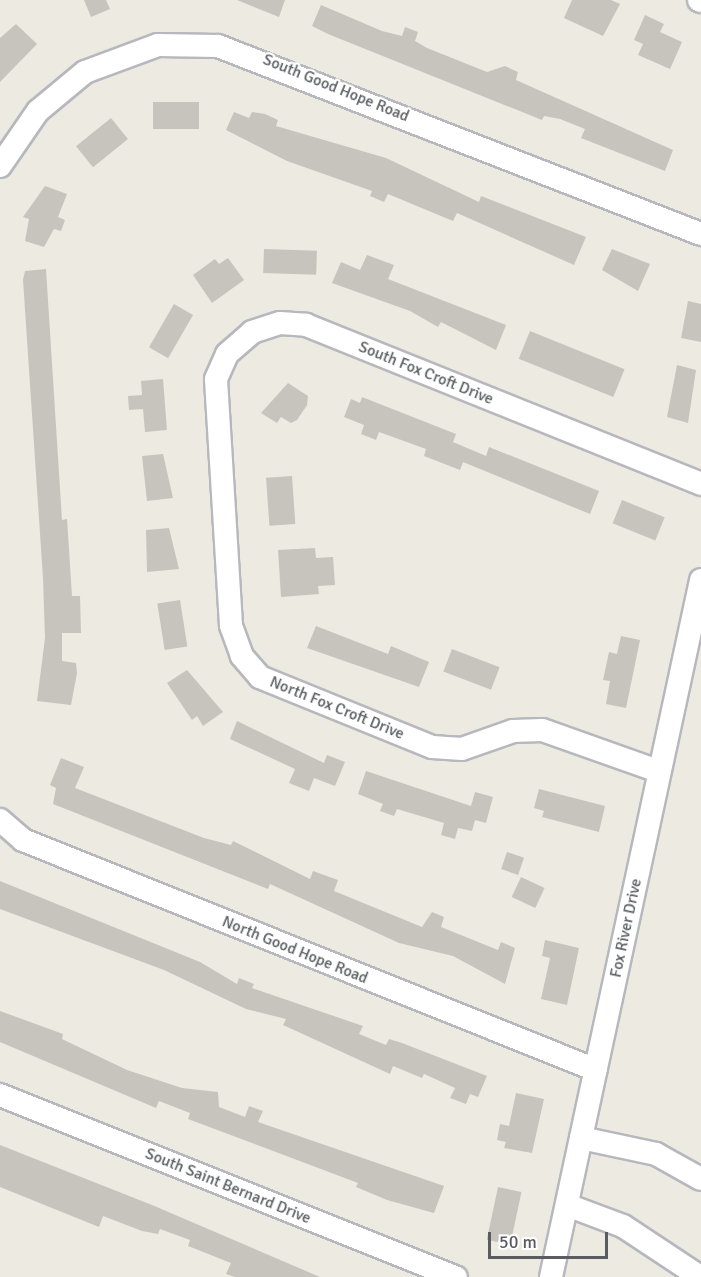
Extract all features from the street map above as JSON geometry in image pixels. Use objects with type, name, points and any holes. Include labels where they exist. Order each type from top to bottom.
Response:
[{"type":"street","name":"South Good Hope Road","points":[[0,166],[38,111],[85,72],[158,45],[218,46],[701,234]]},
{"type":"street","name":"South Fox Croft Drive","points":[[217,430],[214,390],[227,354],[252,332],[291,323],[701,484]]},
{"type":"street","name":"North Fox Croft Drive","points":[[217,430],[231,625],[242,656],[260,676],[432,747],[462,750],[513,731],[542,730],[658,771]]},
{"type":"street","name":"Fox River Drive","points":[[551,1277],[658,771],[701,580]]},
{"type":"street","name":"North Good Hope Road","points":[[0,820],[23,840],[596,1070]]},
{"type":"street","name":"South Saint Bernard Drive","points":[[0,1095],[456,1277]]},
{"type":"street","points":[[581,1138],[656,1154],[701,1179]]},
{"type":"street","points":[[567,1205],[623,1226],[700,1277]]},
{"type":"building","points":[[84,0],[106,0],[110,9],[91,17]]},
{"type":"building","points":[[237,0],[285,0],[279,17]]},
{"type":"building","points":[[572,0],[611,0],[620,4],[603,36],[564,18]]},
{"type":"building","points":[[321,5],[382,31],[402,36],[405,27],[418,32],[415,41],[427,48],[487,72],[505,66],[518,72],[516,80],[673,150],[665,171],[581,138],[585,129],[560,119],[544,116],[542,120],[328,34],[312,26]]},
{"type":"building","points":[[645,15],[664,24],[660,32],[682,42],[670,69],[638,55],[643,44],[634,40]]},
{"type":"building","points":[[16,24],[37,44],[0,82],[0,38]]},
{"type":"building","points":[[153,102],[199,102],[199,129],[153,129]]},
{"type":"building","points":[[234,112],[249,118],[252,112],[265,114],[278,120],[276,126],[386,158],[479,202],[481,196],[586,237],[574,265],[457,213],[453,221],[388,194],[384,202],[370,196],[372,191],[287,161],[226,130]]},
{"type":"building","points":[[111,118],[128,139],[93,167],[76,146]]},
{"type":"building","points":[[45,186],[67,194],[58,217],[65,220],[61,231],[54,229],[44,247],[25,241],[29,219],[23,217]]},
{"type":"building","points":[[264,249],[317,251],[316,275],[263,273]]},
{"type":"building","points":[[612,249],[650,264],[638,291],[602,270]]},
{"type":"building","points":[[367,255],[394,265],[388,279],[506,325],[496,350],[441,322],[438,327],[410,311],[332,283],[341,262],[360,270]]},
{"type":"building","points":[[228,258],[244,280],[212,303],[193,275],[215,259],[219,264]]},
{"type":"building","points":[[46,269],[62,520],[67,519],[72,596],[80,596],[81,633],[62,633],[62,661],[76,663],[77,673],[71,705],[37,701],[45,638],[23,280],[25,271]]},
{"type":"building","points":[[688,301],[701,304],[701,342],[681,338]]},
{"type":"building","points":[[174,304],[193,315],[168,358],[149,347]]},
{"type":"building","points":[[530,331],[625,369],[613,397],[519,359]]},
{"type":"building","points":[[677,365],[696,370],[688,423],[667,417]]},
{"type":"building","points":[[163,379],[167,430],[145,432],[143,409],[129,410],[128,396],[142,395],[141,381]]},
{"type":"building","points":[[288,383],[308,396],[307,405],[297,420],[291,423],[281,417],[277,423],[261,413]]},
{"type":"building","points":[[362,397],[456,434],[453,442],[486,456],[489,447],[599,491],[590,514],[463,462],[460,470],[424,456],[426,449],[379,432],[376,440],[361,434],[364,425],[344,417],[351,399],[360,403]]},
{"type":"building","points":[[163,454],[173,498],[147,501],[142,456]]},
{"type":"building","points":[[292,476],[295,524],[269,526],[266,478]]},
{"type":"building","points":[[622,500],[665,517],[655,540],[613,523]]},
{"type":"building","points":[[169,528],[179,569],[147,572],[146,530]]},
{"type":"building","points":[[315,548],[316,558],[333,557],[335,585],[318,586],[319,594],[281,597],[278,550]]},
{"type":"building","points":[[180,600],[187,646],[165,650],[157,604]]},
{"type":"building","points":[[316,626],[388,654],[391,646],[429,662],[419,687],[307,648]]},
{"type":"building","points":[[621,636],[640,640],[626,708],[606,704],[610,681],[603,680],[609,652],[617,654]]},
{"type":"building","points":[[452,649],[500,667],[491,690],[443,671]]},
{"type":"building","points":[[187,670],[223,712],[203,726],[197,716],[192,720],[167,683]]},
{"type":"building","points":[[237,721],[324,763],[327,755],[345,762],[335,786],[314,778],[309,791],[289,783],[295,769],[230,739]]},
{"type":"building","points":[[61,758],[84,767],[75,788],[204,838],[231,845],[233,841],[310,879],[313,871],[338,880],[334,891],[422,927],[432,912],[444,917],[441,927],[498,950],[501,942],[515,948],[505,984],[453,956],[399,943],[270,884],[268,889],[53,804],[56,788],[50,785]]},
{"type":"building","points":[[366,771],[471,806],[475,792],[493,797],[486,823],[475,820],[472,831],[458,828],[455,839],[441,835],[444,823],[397,809],[394,816],[380,811],[383,804],[358,794]]},
{"type":"building","points":[[539,789],[605,806],[599,832],[542,817],[544,811],[534,808]]},
{"type":"building","points":[[507,852],[524,858],[518,875],[501,869]]},
{"type":"building","points":[[521,877],[545,888],[535,908],[512,897]]},
{"type":"building","points":[[0,881],[200,962],[237,984],[239,978],[254,984],[252,988],[363,1026],[359,1034],[386,1045],[389,1039],[487,1076],[478,1097],[470,1094],[466,1104],[450,1098],[455,1088],[424,1074],[422,1078],[393,1066],[390,1074],[283,1025],[286,1019],[246,1009],[164,970],[0,909]]},
{"type":"building","points":[[545,940],[579,948],[567,1005],[541,999],[550,958],[542,956]]},
{"type":"building","points":[[0,1011],[63,1034],[62,1039],[127,1070],[182,1088],[218,1092],[219,1107],[245,1117],[249,1106],[263,1111],[258,1122],[444,1186],[434,1213],[387,1200],[356,1187],[358,1183],[188,1119],[190,1113],[159,1101],[156,1108],[0,1042]]},
{"type":"building","points":[[516,1093],[544,1099],[532,1153],[504,1148],[506,1142],[497,1140],[500,1124],[509,1126]]},
{"type":"building","points":[[0,1145],[152,1205],[320,1277],[235,1277],[226,1274],[231,1263],[188,1246],[190,1240],[160,1229],[158,1234],[142,1231],[103,1216],[99,1227],[0,1187]]},
{"type":"building","points":[[498,1187],[521,1192],[510,1245],[487,1240]]}]
